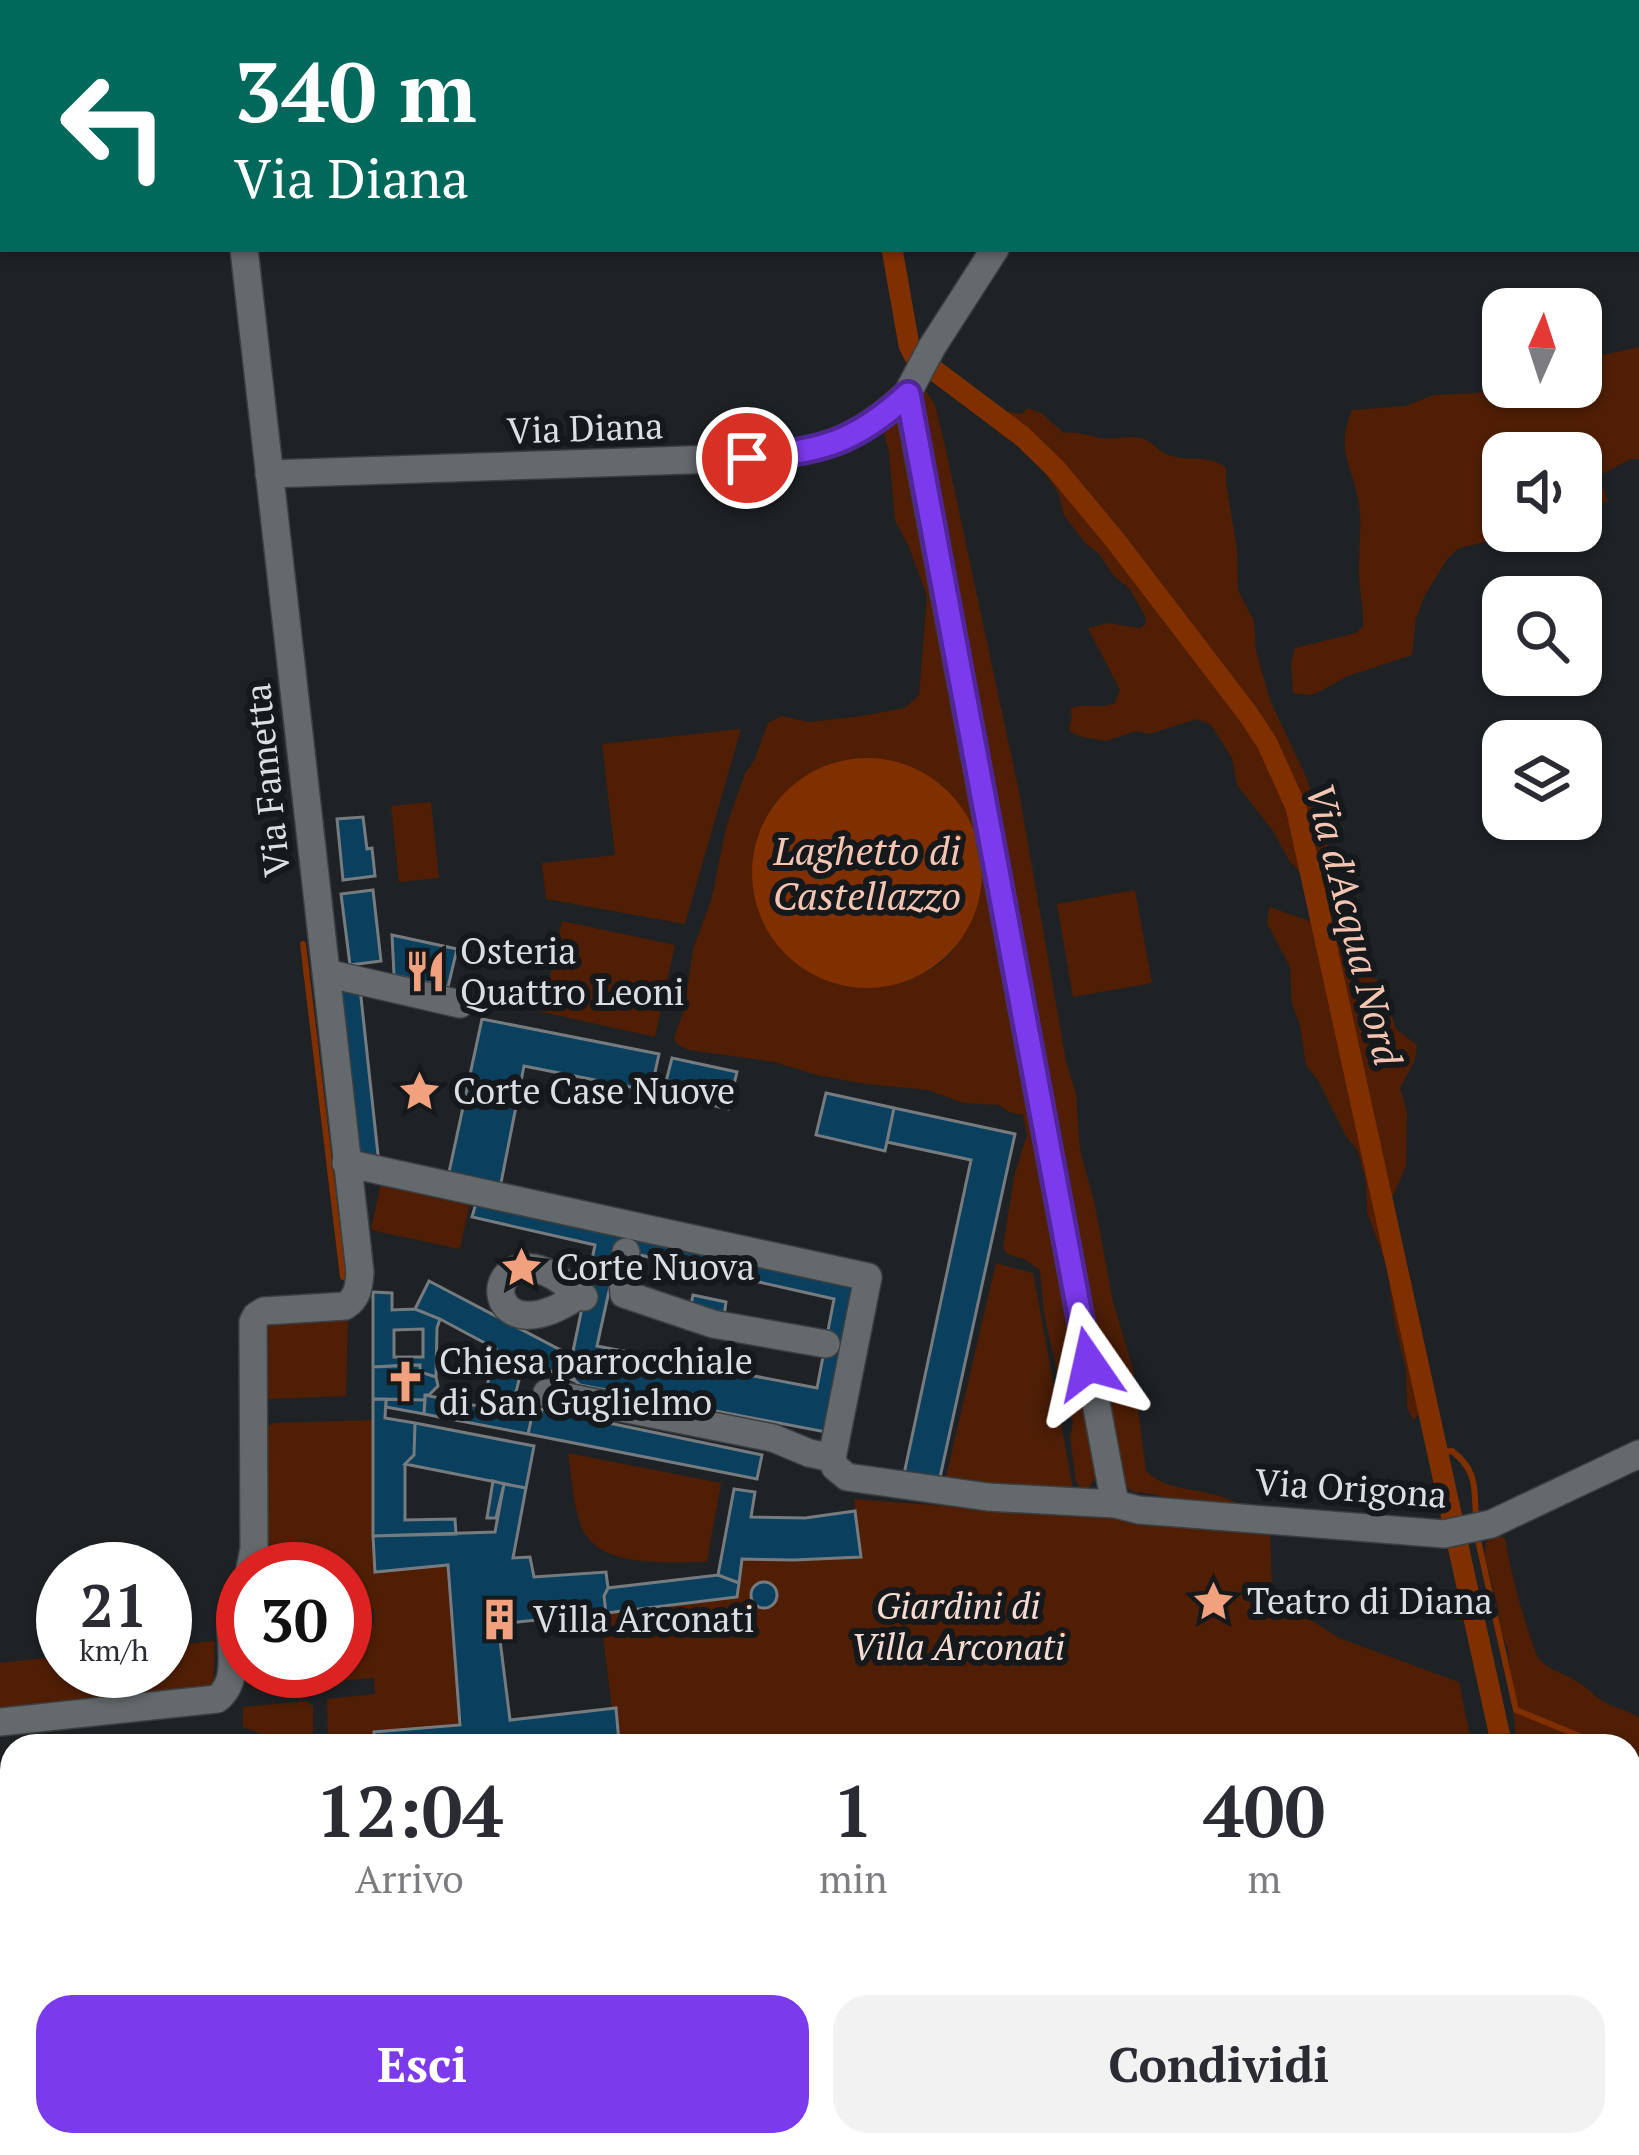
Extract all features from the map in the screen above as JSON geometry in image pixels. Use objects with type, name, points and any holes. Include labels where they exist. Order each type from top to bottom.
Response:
[{"type":"street","name":"Via Fametta","points":[[244,252],[359,1272],[353,1301],[336,1309],[264,1311],[253,1322],[254,1542]]},
{"type":"street","name":"Via Diana","points":[[269,474],[802,453],[856,435],[885,415],[993,252]]},
{"type":"street","points":[[919,370],[1115,1504]]},
{"type":"street","points":[[326,973],[460,1004]]},
{"type":"street","points":[[346,1163],[502,1197],[629,1235],[868,1277],[842,1347],[832,1458]]},
{"type":"street","points":[[629,1235],[622,1273],[598,1297],[842,1347]]},
{"type":"street","name":"Via Origona","points":[[547,1393],[773,1438],[832,1458],[847,1477],[898,1486],[1139,1510],[1456,1532],[1514,1514],[1639,1454]]},
{"type":"street","points":[[0,1722],[218,1698]]},
{"type":"green space","points":[[1639,347],[1639,459],[1602,474],[1602,432],[1482,432],[1482,543],[1459,548],[1448,558],[1416,618],[1412,655],[1348,676],[1310,695],[1293,693],[1295,648],[1356,633],[1363,627],[1360,512],[1345,451],[1352,410],[1405,406],[1434,395],[1482,392],[1482,408],[1602,408],[1602,355]]},
{"type":"green space","points":[[926,391],[935,405],[945,446],[1019,792],[1066,1061],[1076,1094],[1080,1150],[1113,1302],[1133,1369],[1146,1471],[1167,1484],[1238,1504],[1180,1502],[1123,1485],[919,402]]},
{"type":"green space","points":[[972,405],[1021,414],[1028,408],[1064,433],[1139,438],[1168,455],[1213,461],[1226,468],[1238,590],[1254,621],[1256,651],[1270,700],[1307,779],[1325,841],[1337,860],[1343,908],[1290,862],[1237,785],[1232,758],[1211,725],[1197,719],[1106,741],[1069,731],[1070,709],[1115,703],[1120,690],[1088,628],[1108,623],[1140,628],[1146,624],[1145,616],[1129,588],[1064,515],[1058,492],[1039,465]]},
{"type":"green space","points":[[906,415],[1045,1198],[1064,1275],[1068,1327],[1097,1475],[1088,1489],[1080,1488],[1076,1481],[1070,1437],[1073,1423],[1044,1313],[1040,1270],[1007,1254],[1003,1247],[1014,1177],[1027,1135],[1023,1115],[999,1105],[963,1103],[928,1090],[866,1084],[774,1062],[689,1050],[674,1039],[726,828],[768,723],[782,716],[809,722],[905,708],[919,695],[927,596],[895,520],[884,433],[897,416]],"holes":[[[940,784],[969,823],[981,866],[975,911],[951,953],[903,983]]]},
{"type":"green space","points":[[741,729],[685,924],[546,899],[542,863],[615,855],[602,744]]},
{"type":"green space","points":[[431,802],[439,878],[399,882],[391,806]]},
{"type":"green space","points":[[1135,890],[1152,983],[1073,997],[1057,904]]},
{"type":"green space","points":[[1269,907],[1339,931],[1358,966],[1380,981],[1396,1029],[1417,1045],[1415,1060],[1400,1088],[1407,1112],[1406,1166],[1385,1214],[1384,1232],[1415,1376],[1418,1415],[1413,1420],[1407,1407],[1406,1370],[1387,1267],[1367,1212],[1358,1151],[1306,1065],[1292,1004],[1290,967],[1267,923]]},
{"type":"green space","points":[[562,921],[675,945],[655,1037],[542,1012]]},
{"type":"green space","points":[[381,1183],[470,1202],[460,1249],[371,1230]]},
{"type":"green space","points":[[996,1263],[1033,1273],[1073,1489],[991,1486],[946,1477]]},
{"type":"green space","points":[[343,1317],[348,1322],[346,1396],[268,1399],[264,1394],[265,1322]]},
{"type":"green space","points":[[373,1420],[375,1571],[448,1565],[460,1725],[328,1734],[327,1699],[372,1698],[375,1694],[372,1542],[264,1542],[266,1427]]},
{"type":"green space","points":[[568,1453],[721,1483],[707,1562],[632,1560],[599,1548],[579,1520]]},
{"type":"green space","name":"Giardini di Villa Arconati","points":[[854,1499],[1270,1527],[1272,1586],[1298,1612],[1339,1638],[1459,1682],[1470,1734],[618,1734],[600,1613],[737,1597],[742,1559],[860,1556]]},
{"type":"green space","points":[[1490,1537],[1506,1540],[1540,1660],[1604,1702],[1639,1718],[1639,1734],[1516,1734],[1508,1650],[1485,1558]]},
{"type":"green space","points":[[215,1641],[213,1695],[192,1697],[192,1643]]},
{"type":"green space","points":[[36,1659],[36,1698],[183,1698],[0,1716],[0,1663]]},
{"type":"green space","points":[[307,1701],[313,1706],[313,1734],[259,1734],[243,1727],[243,1707]]},
{"type":"water","name":"Laghetto di Castellazzo","points":[[867,758],[911,767],[948,792],[973,829],[982,873],[973,917],[948,954],[911,979],[867,988],[823,979],[786,954],[761,917],[752,873],[761,829],[786,792],[823,767]]},
{"type":"building","points":[[363,817],[375,876],[343,880],[337,819]]},
{"type":"building","points":[[373,890],[381,961],[350,965],[341,894]]},
{"type":"building","points":[[392,935],[457,949],[448,987],[394,975]]},
{"type":"building","points":[[334,983],[360,988],[379,1164],[352,1148]]},
{"type":"building","points":[[482,1019],[659,1054],[651,1091],[524,1066],[500,1188],[448,1177]]},
{"type":"building","points":[[672,1058],[737,1072],[728,1109],[663,1094]]},
{"type":"building","points":[[826,1093],[894,1108],[885,1151],[816,1135]]},
{"type":"building","points":[[894,1108],[1015,1134],[939,1482],[904,1474],[971,1160],[887,1142]]},
{"type":"building","points":[[478,1196],[860,1282],[831,1433],[580,1385],[575,1381],[572,1356],[595,1245],[472,1217]],"holes":[[[618,1250],[834,1299],[817,1388],[597,1346]]]},
{"type":"building","points":[[429,1281],[572,1356],[575,1381],[524,1360],[511,1412],[532,1416],[528,1434],[424,1414],[425,1395],[482,1407],[496,1349],[415,1309]]},
{"type":"building","points":[[373,1292],[392,1293],[392,1310],[415,1309],[440,1319],[436,1377],[420,1372],[420,1365],[373,1367]],"holes":[[[423,1329],[423,1357],[394,1357],[394,1330]]]},
{"type":"building","points":[[693,1295],[726,1302],[724,1316],[690,1309]]},
{"type":"building","name":"Chiesa parrocchiale di San Guglielmo","points":[[420,1365],[420,1372],[436,1377],[438,1386],[425,1400],[373,1399],[373,1367]]},
{"type":"building","points":[[373,1399],[386,1399],[385,1418],[415,1423],[414,1455],[405,1464],[405,1520],[455,1519],[456,1534],[373,1536]]},
{"type":"building","points":[[386,1399],[425,1400],[424,1414],[386,1407]]},
{"type":"building","points":[[542,1409],[762,1455],[757,1479],[528,1434],[532,1416],[540,1417]]},
{"type":"building","points":[[415,1423],[534,1446],[526,1488],[405,1464],[414,1455]]},
{"type":"building","points":[[493,1481],[504,1484],[496,1518],[487,1518]]},
{"type":"building","name":"Villa Arconati","points":[[504,1484],[526,1488],[513,1558],[530,1557],[534,1577],[606,1572],[608,1588],[606,1613],[498,1624],[510,1720],[616,1708],[618,1734],[374,1734],[460,1725],[448,1565],[375,1572],[373,1536],[495,1532]]},
{"type":"building","points":[[734,1489],[755,1492],[751,1517],[805,1518],[855,1511],[861,1557],[742,1559],[739,1583],[718,1575]]},
{"type":"building","points":[[718,1575],[739,1583],[737,1597],[606,1613],[608,1588]]},
{"type":"building","points":[[764,1582],[777,1595],[764,1608],[751,1595]]},
{"type":"waterway","name":"Via d'Acqua Nord","points":[[893,252],[914,355],[1022,436],[1056,469],[1248,714],[1296,807],[1499,1734]]},
{"type":"waterway","points":[[303,944],[343,1277]]},
{"type":"waterway","points":[[1438,1453],[1452,1451],[1466,1466],[1473,1481],[1476,1518]]},
{"type":"waterway","points":[[1478,1540],[1516,1710],[1575,1734]]},
{"type":"place","name":"Osteria Quattro Leoni","points":[[426,972]]},
{"type":"place","name":"Corte Case Nuove","points":[[419,1091]]},
{"type":"place","name":"Corte Nuova","points":[[522,1267]]},
{"type":"place","name":"Chiesa parrocchiale di San Guglielmo","points":[[405,1382]]},
{"type":"place","name":"Teatro di Diana","points":[[1213,1601]]},
{"type":"place","name":"Villa Arconati","points":[[499,1619]]},
{"type":"route","points":[[747,458],[802,453],[856,435],[908,394],[1089,1364]]}]
